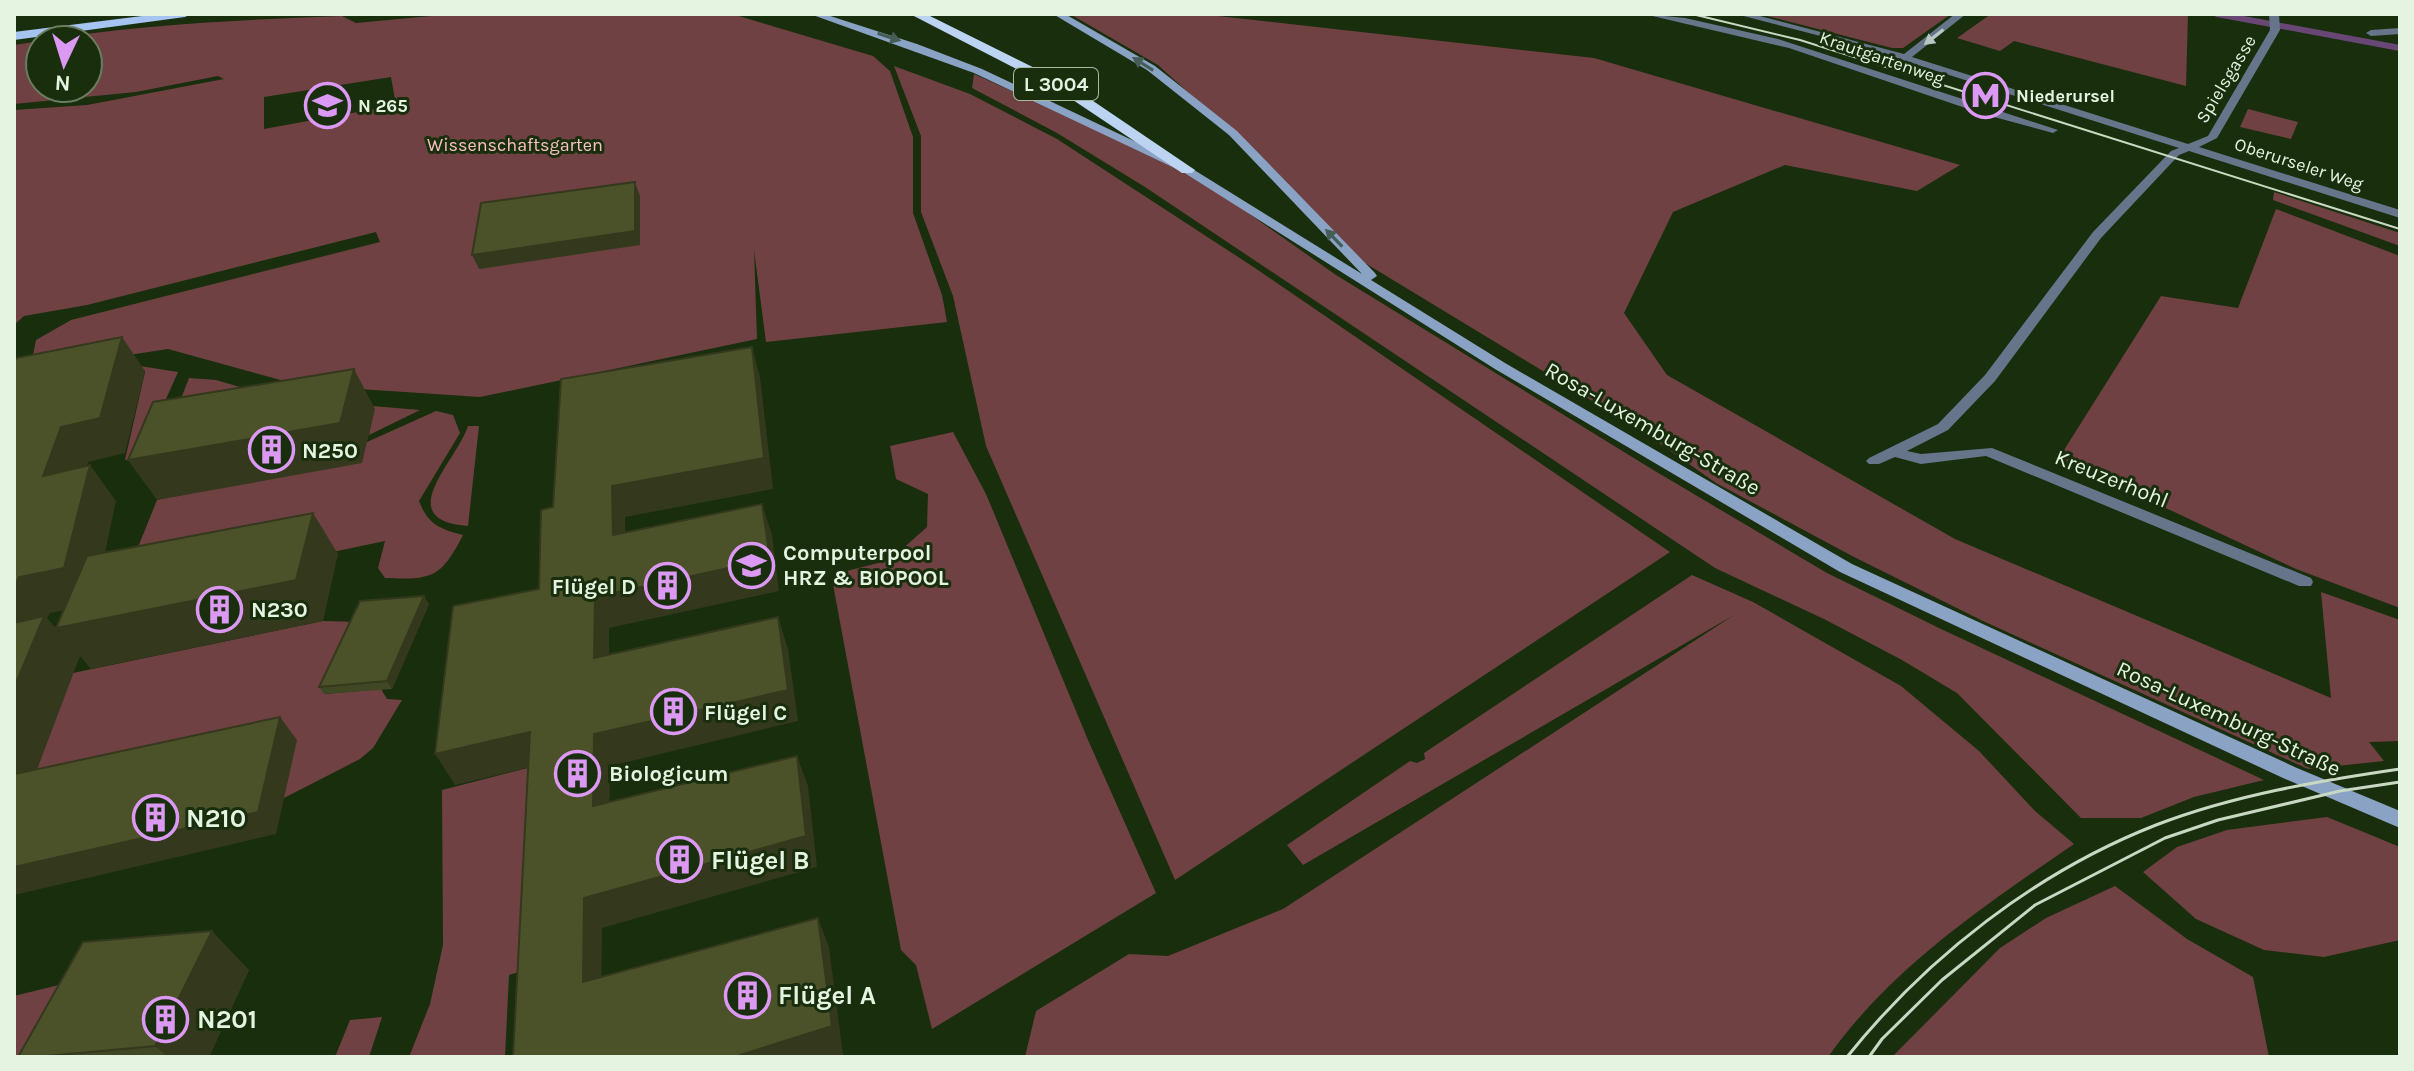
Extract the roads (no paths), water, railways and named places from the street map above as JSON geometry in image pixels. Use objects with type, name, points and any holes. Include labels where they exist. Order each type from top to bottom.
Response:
[{"type":"highway","name":"Rosa-Luxemburg-Straße","points":[[916,14],[1066,89],[1187,170]]},
{"type":"main road","points":[[14,29],[121,14]]},
{"type":"main road","points":[[14,36],[185,14]]},
{"type":"main road","points":[[815,14],[914,46],[978,71],[1187,170]]},
{"type":"main road","points":[[1058,14],[1151,68],[1233,133],[1389,294]]},
{"type":"main road","name":"Rosa-Luxemburg-Straße","points":[[1187,170],[1500,366],[1846,568],[2290,773],[2400,820]]},
{"type":"street","name":"Krautgartenweg","points":[[1649,14],[1792,46],[2005,119],[2053,130]]},
{"type":"street","name":"Krautgartenweg","points":[[1741,14],[1905,58],[2187,147]]},
{"type":"street","points":[[1905,58],[1961,14]]},
{"type":"street","name":"Spielsgasse","points":[[2187,147],[2212,138],[2275,22]]},
{"type":"street","name":"Krautgartenweg","points":[[1792,46],[1812,31]]},
{"type":"street","points":[[2371,33],[2400,31]]},
{"type":"street","points":[[1988,126],[2005,119]]},
{"type":"street","points":[[1874,461],[1943,427],[1990,378],[2097,235],[2175,153],[2187,147]]},
{"type":"street","name":"Oberurseler Weg","points":[[2187,147],[2400,214]]},
{"type":"street","name":"Kreuzerhohl","points":[[1895,452],[1921,459],[1987,451],[2305,582]]},
{"type":"waterway","points":[[2217,14],[2400,48]]},
{"type":"tram line","points":[[1692,14],[1800,40],[2400,229]]},
{"type":"tram line","points":[[1847,1057],[1912,985],[1986,921],[2068,867],[2112,844],[2186,814],[2246,797],[2400,769]]},
{"type":"tram line","points":[[1869,1057],[1882,1039],[1942,980],[2035,905],[2165,838],[2218,820],[2340,791],[2400,782]]},
{"type":"place","name":"Niederursel","points":[[1985,96]]},
{"type":"place","name":"N 265","points":[[327,106]]},
{"type":"place","name":"N250","points":[[271,450]]},
{"type":"place","name":"Computerpool HRZ & BIOPOOL","points":[[752,565]]},
{"type":"place","name":"Flügel D","points":[[667,586]]},
{"type":"place","name":"N230","points":[[220,609]]},
{"type":"place","name":"Flügel C","points":[[673,712]]},
{"type":"place","name":"Biologicum","points":[[578,773]]},
{"type":"place","name":"N210","points":[[155,818]]},
{"type":"place","name":"Flügel B","points":[[680,860]]},
{"type":"place","name":"Flügel A","points":[[747,995]]},
{"type":"place","name":"N201","points":[[166,1019]]},
{"type":"park label","name":"Wissenschaftsgarten","points":[[515,145]]}]
